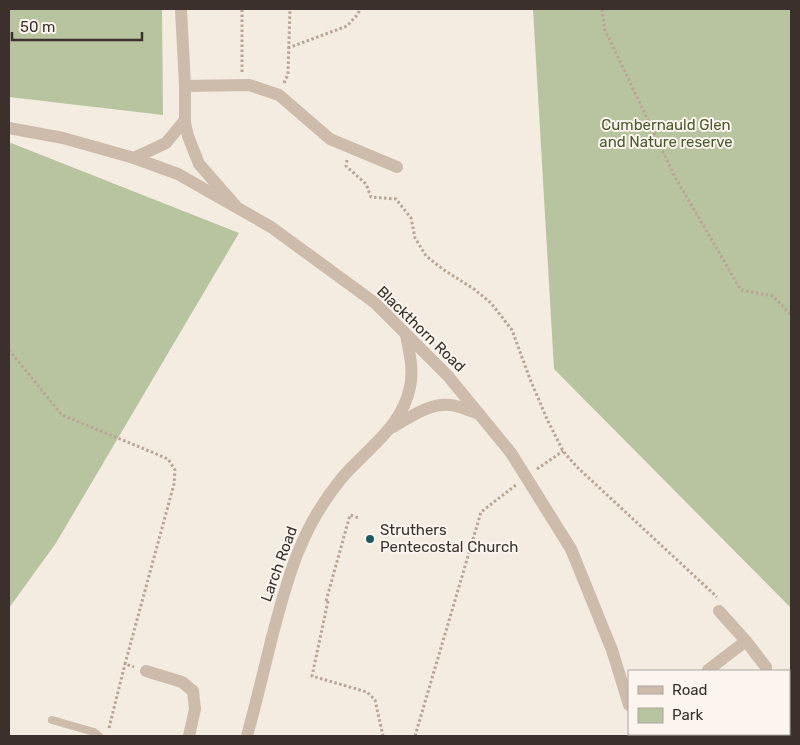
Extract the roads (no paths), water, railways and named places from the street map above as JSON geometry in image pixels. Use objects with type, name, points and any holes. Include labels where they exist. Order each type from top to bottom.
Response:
[{"type":"street","points":[[180,9],[185,86],[185,120],[188,136],[199,164],[237,207]]},
{"type":"street","points":[[185,86],[250,85],[279,95],[330,139],[397,167]]},
{"type":"street","points":[[134,158],[166,144],[185,120]]},
{"type":"street","name":"Blackthorn Road","points":[[9,128],[63,138],[134,158],[178,174],[271,227],[375,303],[448,376],[511,453],[571,549],[625,684],[628,700]]},
{"type":"street","name":"Larch Road","points":[[247,736],[284,590],[299,550],[310,527],[341,480],[357,461],[391,428],[404,407],[411,385],[411,363],[406,334]]},
{"type":"street","name":"Larch Road","points":[[391,428],[423,410],[437,406],[456,406],[479,414]]},
{"type":"street","points":[[721,606],[766,667],[766,670]]},
{"type":"street","points":[[708,670],[746,641]]},
{"type":"street","points":[[146,671],[182,682],[193,691],[195,709],[189,736]]},
{"type":"lane","points":[[52,720],[94,732],[99,736]]},
{"type":"place","name":"Struthers Pentecostal Church","points":[[370,539]]},
{"type":"park label","name":"Cumbernauld Glen and Nature reserve","points":[[666,134]]}]
